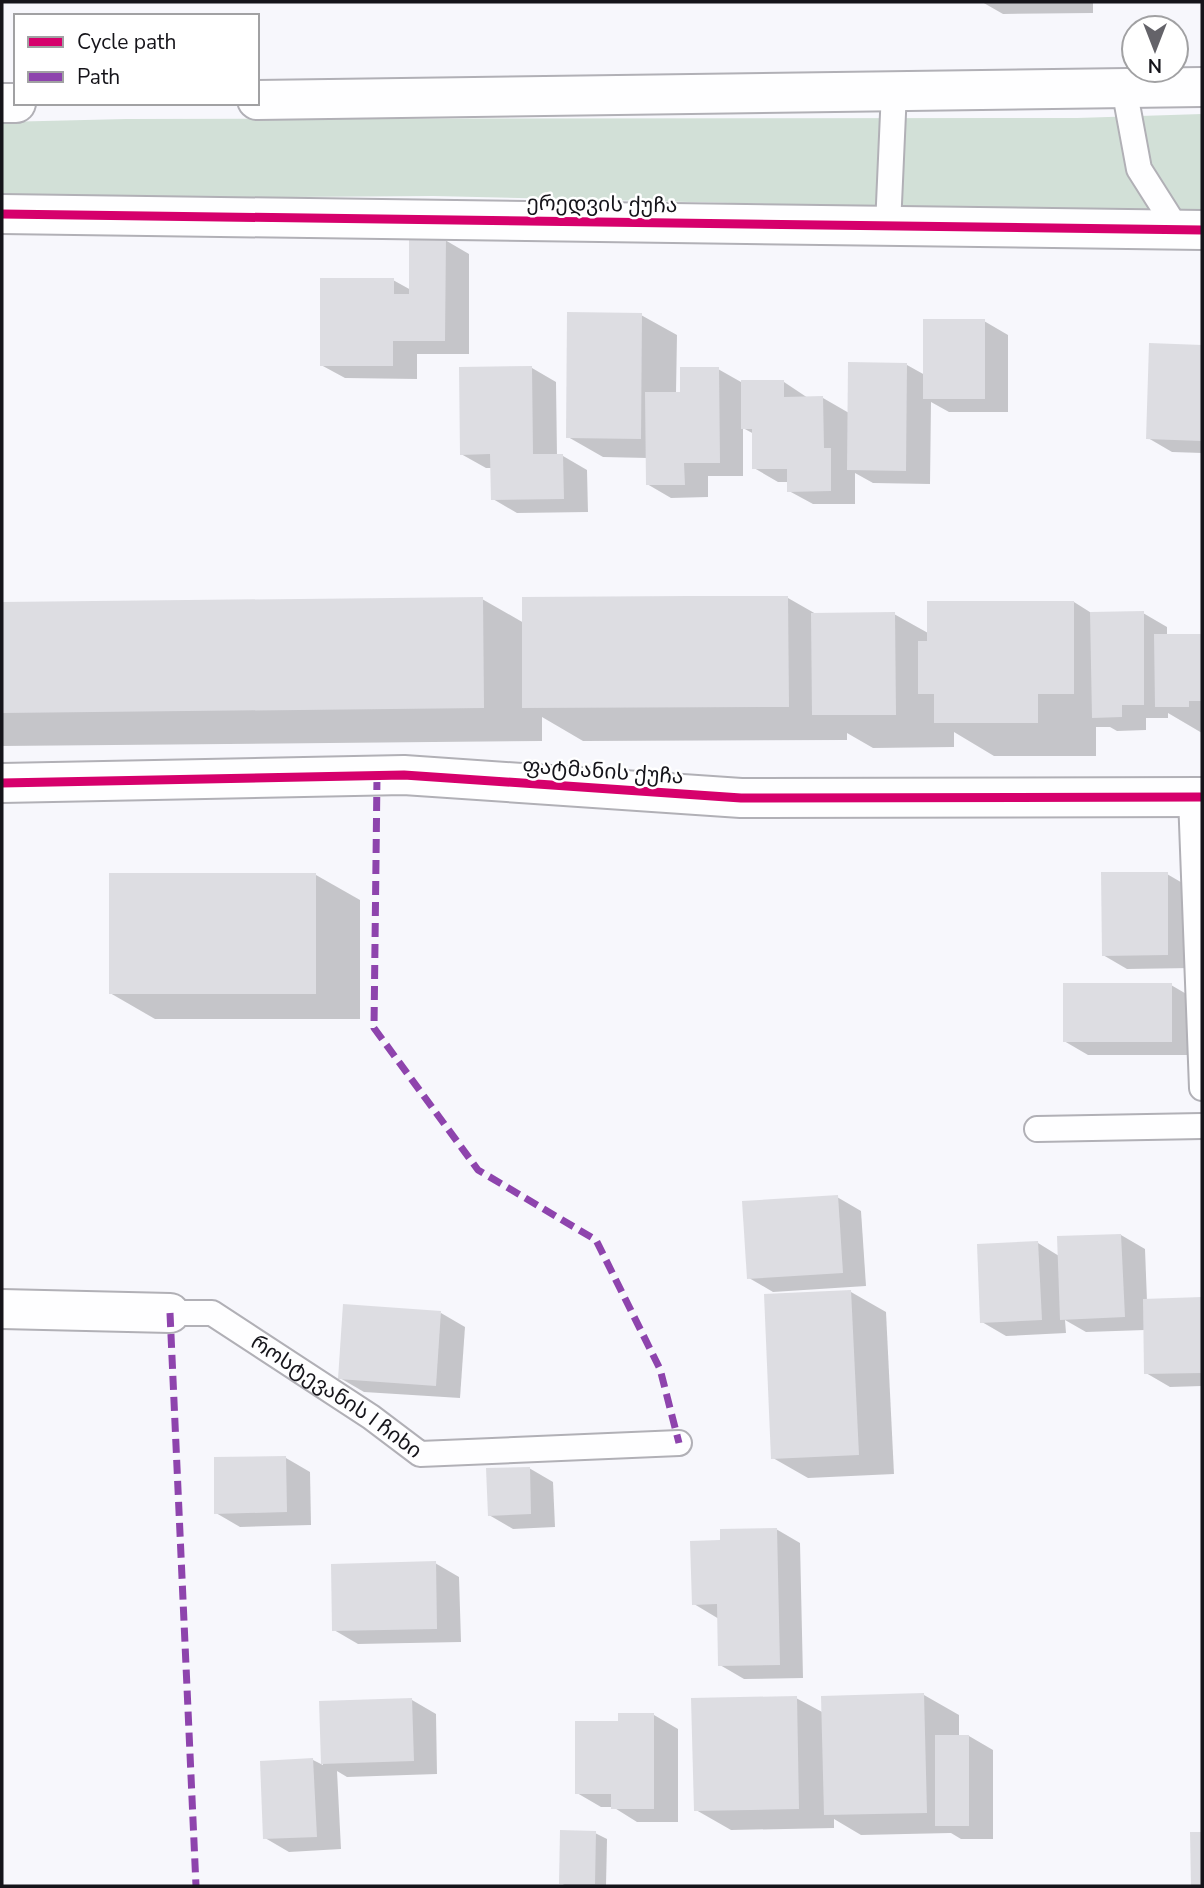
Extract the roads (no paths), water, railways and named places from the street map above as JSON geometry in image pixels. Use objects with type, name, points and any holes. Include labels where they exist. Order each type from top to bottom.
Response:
[{"type":"street","points":[[259,100],[1202,88]]},
{"type":"street","name":"ერედვის ქუჩა","points":[[2,214],[1190,229]]},
{"type":"street","name":"ფატმანის ქუჩა","points":[[2,783],[404,775],[741,797],[1197,797]]},
{"type":"street","name":"როსტევანის I ჩიხი","points":[[2,1309],[170,1313]]},
{"type":"lane","points":[[1124,88],[1139,169],[1190,229]]},
{"type":"lane","points":[[888,226],[894,91]]},
{"type":"lane","points":[[1197,797],[1202,1088]]},
{"type":"lane","points":[[1037,1129],[1202,1126]]},
{"type":"lane","name":"როსტევანის I ჩიხი","points":[[170,1313],[212,1313],[371,1417],[420,1454],[679,1443]]}]
